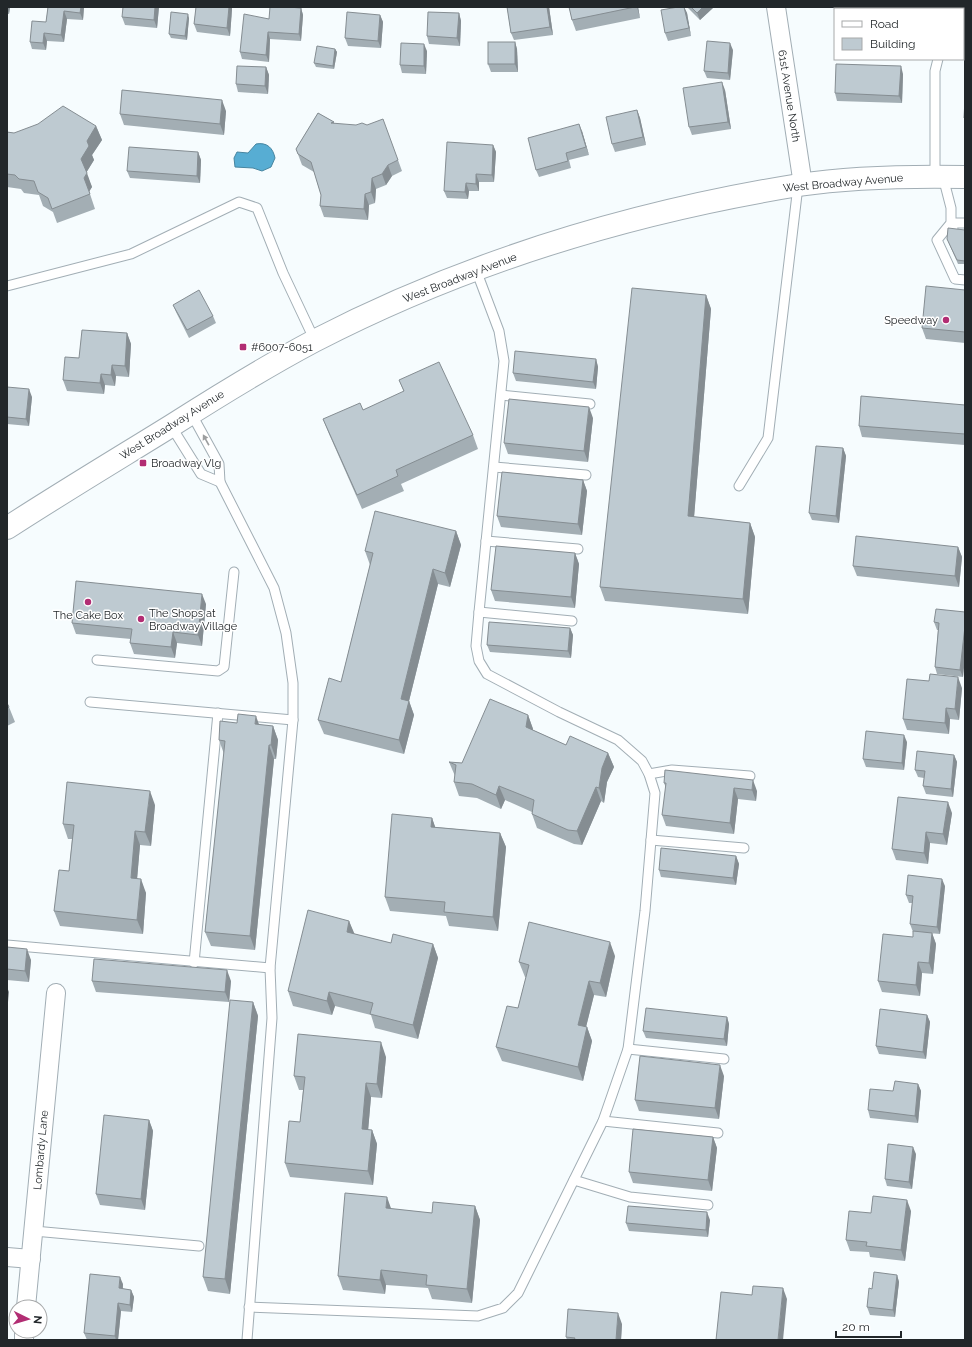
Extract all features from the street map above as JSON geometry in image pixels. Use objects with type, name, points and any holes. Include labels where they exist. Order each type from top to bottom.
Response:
[{"type":"street","name":"61st Avenue North","points":[[776,7],[801,185]]},
{"type":"street","name":"West Broadway Avenue","points":[[7,528],[191,412],[268,366],[315,341],[424,290],[476,270],[574,237],[662,212],[801,185],[882,178],[939,176],[965,177]]},
{"type":"street","name":"Lombardy Lane","points":[[27,1299],[56,993]]},
{"type":"street","points":[[7,1257],[31,1259]]},
{"type":"lane","points":[[938,60],[935,71],[939,176],[951,208],[952,227]]},
{"type":"lane","points":[[740,486],[768,438],[801,185]]},
{"type":"lane","points":[[7,286],[131,254],[239,202],[257,208],[282,273],[315,341]]},
{"type":"lane","points":[[965,223],[952,227],[937,240],[955,279],[965,280]]},
{"type":"lane","points":[[249,1307],[478,1316],[503,1308],[518,1294],[603,1121],[628,1049],[645,911],[655,793],[649,774],[642,761],[618,740],[559,712],[487,674],[480,661],[476,646],[504,361],[499,331],[476,270]]},
{"type":"lane","points":[[501,395],[590,404]]},
{"type":"lane","points":[[191,412],[220,464],[220,482],[274,588],[286,633],[293,683],[293,720],[270,968],[272,1018],[247,1340]]},
{"type":"lane","points":[[171,426],[201,474],[220,482]]},
{"type":"lane","points":[[494,467],[586,475]]},
{"type":"lane","points":[[486,541],[578,549]]},
{"type":"lane","points":[[97,660],[218,671],[224,667],[234,572]]},
{"type":"lane","points":[[479,612],[572,621]]},
{"type":"lane","points":[[90,702],[293,720]]},
{"type":"lane","points":[[194,962],[218,713]]},
{"type":"lane","points":[[649,774],[672,770],[750,776]]},
{"type":"lane","points":[[650,840],[744,848]]},
{"type":"lane","points":[[7,944],[270,968]]},
{"type":"lane","points":[[628,1049],[724,1059]]},
{"type":"lane","points":[[603,1121],[718,1133]]},
{"type":"lane","points":[[574,1180],[630,1197],[708,1205]]},
{"type":"lane","points":[[34,1231],[199,1246]]},
{"type":"water","points":[[256,144],[269,146],[273,151],[275,158],[271,167],[262,171],[253,168],[235,167],[234,158],[237,152],[248,153]]},
{"type":"building","points":[[48,7],[81,7],[80,13],[64,11],[61,35],[44,33],[43,43],[30,42],[32,21],[46,22]]},
{"type":"building","points":[[123,7],[155,7],[154,20],[122,17]]},
{"type":"building","points":[[196,7],[229,7],[227,28],[194,24]]},
{"type":"building","points":[[270,7],[301,8],[299,34],[268,32],[266,55],[240,52],[244,14],[269,19]]},
{"type":"building","points":[[507,7],[547,7],[550,27],[511,33]]},
{"type":"building","points":[[569,7],[635,7],[572,20]]},
{"type":"building","points":[[684,7],[689,28],[665,33],[661,10]]},
{"type":"building","points":[[691,7],[703,7],[697,13]]},
{"type":"building","points":[[885,7],[910,7],[910,8]]},
{"type":"building","points":[[171,12],[188,14],[185,36],[169,34]]},
{"type":"building","points":[[347,12],[380,15],[378,41],[345,38]]},
{"type":"building","points":[[428,12],[459,13],[457,38],[427,36]]},
{"type":"building","points":[[707,41],[730,43],[728,73],[704,71]]},
{"type":"building","points":[[488,42],[515,42],[515,64],[488,64]]},
{"type":"building","points":[[401,43],[424,44],[424,66],[400,65]]},
{"type":"building","points":[[317,46],[335,49],[333,66],[314,63]]},
{"type":"building","points":[[836,64],[901,66],[899,96],[835,93]]},
{"type":"building","points":[[237,66],[266,67],[265,86],[236,84]]},
{"type":"building","points":[[722,82],[728,122],[689,127],[683,88]]},
{"type":"building","points":[[122,90],[222,100],[220,124],[120,114]]},
{"type":"building","points":[[63,106],[96,126],[87,141],[89,146],[81,159],[87,173],[84,178],[90,194],[52,209],[48,198],[38,192],[34,181],[19,179],[15,175],[7,174],[7,132],[14,133],[38,124]]},
{"type":"building","points":[[637,110],[643,137],[612,144],[606,117]]},
{"type":"building","points":[[318,113],[334,122],[331,123],[356,125],[362,123],[367,125],[383,119],[398,160],[388,165],[382,174],[372,178],[371,192],[365,194],[364,209],[320,206],[321,195],[311,162],[298,154],[296,149]]},
{"type":"building","points":[[579,124],[586,147],[566,153],[568,161],[536,170],[528,138]]},
{"type":"building","points":[[447,142],[493,145],[492,175],[476,174],[476,184],[466,183],[465,192],[444,191]]},
{"type":"building","points":[[129,147],[198,152],[197,176],[127,171]]},
{"type":"building","points":[[948,228],[965,230],[965,261],[957,260],[947,239]]},
{"type":"building","name":"Speedway","points":[[926,286],[965,290],[965,332],[922,328]]},
{"type":"building","points":[[632,288],[706,295],[688,516],[750,523],[743,599],[600,587]]},
{"type":"building","points":[[199,290],[213,316],[187,330],[173,305]]},
{"type":"building","points":[[82,330],[127,333],[125,366],[112,365],[111,375],[101,374],[100,383],[63,380],[65,357],[79,358]]},
{"type":"building","points":[[515,351],[596,359],[593,382],[513,373]]},
{"type":"building","points":[[439,362],[473,435],[396,470],[398,476],[357,495],[323,419],[360,403],[363,410],[404,391],[399,380]]},
{"type":"building","points":[[7,387],[29,389],[26,419],[7,417]]},
{"type":"building","points":[[861,396],[965,405],[965,434],[859,426]]},
{"type":"building","points":[[509,399],[589,407],[584,451],[504,443]]},
{"type":"building","points":[[816,446],[843,448],[836,516],[809,513]]},
{"type":"building","points":[[502,472],[583,480],[578,524],[497,516]]},
{"type":"building","points":[[375,511],[456,531],[445,573],[433,569],[401,699],[409,701],[399,740],[318,720],[329,678],[341,682],[373,553],[365,551]]},
{"type":"building","points":[[856,536],[958,547],[955,576],[853,566]]},
{"type":"building","points":[[496,546],[575,553],[571,597],[491,590]]},
{"type":"building","name":"The Shops at Broadway Village","points":[[76,581],[202,594],[198,635],[173,632],[171,647],[130,643],[132,629],[72,623]]},
{"type":"building","points":[[936,609],[965,612],[965,626],[960,670],[935,667],[939,623],[934,622]]},
{"type":"building","points":[[489,622],[570,628],[568,651],[487,645]]},
{"type":"building","points":[[930,674],[958,677],[955,709],[946,708],[945,723],[903,719],[907,679],[929,681]]},
{"type":"building","points":[[490,699],[528,715],[526,727],[566,745],[570,736],[608,753],[602,768],[599,788],[596,787],[577,831],[568,830],[532,814],[534,800],[499,786],[496,795],[472,784],[454,782],[456,765],[449,762],[462,763]]},
{"type":"building","points":[[238,714],[256,716],[255,724],[273,726],[271,745],[269,745],[250,936],[205,932],[225,741],[219,740],[220,721],[237,723]]},
{"type":"building","points":[[866,731],[904,735],[902,763],[863,759]]},
{"type":"building","points":[[917,751],[954,755],[951,789],[923,786],[925,771],[915,770]]},
{"type":"building","points":[[665,770],[753,780],[752,790],[734,788],[730,823],[662,815],[666,783],[664,783]]},
{"type":"building","points":[[67,782],[150,791],[145,832],[135,831],[131,878],[141,879],[137,920],[54,911],[59,870],[69,871],[74,825],[63,824]]},
{"type":"building","points":[[898,797],[948,802],[943,834],[926,832],[924,853],[892,849]]},
{"type":"building","points":[[392,814],[432,818],[431,827],[500,833],[493,917],[444,912],[445,902],[385,897]]},
{"type":"building","points":[[661,848],[736,856],[733,878],[659,870]]},
{"type":"building","points":[[908,875],[942,879],[937,927],[910,924],[913,896],[906,895]]},
{"type":"building","points":[[308,910],[349,921],[347,932],[391,943],[393,934],[433,944],[413,1025],[370,1014],[373,1003],[329,992],[327,1001],[288,991]]},
{"type":"building","points":[[529,922],[610,942],[600,983],[589,981],[578,1025],[587,1027],[578,1067],[496,1047],[507,1006],[518,1008],[529,965],[519,962]]},
{"type":"building","points":[[913,931],[932,933],[929,963],[918,962],[916,985],[878,981],[883,934],[913,937]]},
{"type":"building","points":[[7,947],[27,949],[25,971],[7,969]]},
{"type":"building","points":[[94,959],[227,970],[225,992],[92,981]]},
{"type":"building","points":[[230,1000],[253,1002],[225,1279],[203,1277]]},
{"type":"building","points":[[646,1008],[727,1017],[724,1039],[643,1031]]},
{"type":"building","points":[[880,1009],[927,1015],[923,1052],[876,1046]]},
{"type":"building","points":[[298,1034],[381,1042],[377,1084],[366,1083],[362,1129],[372,1130],[368,1171],[285,1163],[289,1121],[300,1122],[305,1077],[294,1076]]},
{"type":"building","points":[[640,1056],[720,1065],[715,1108],[635,1100]]},
{"type":"building","points":[[895,1081],[918,1084],[915,1116],[868,1110],[870,1089],[893,1091]]},
{"type":"building","points":[[104,1115],[149,1120],[141,1199],[96,1194]]},
{"type":"building","points":[[633,1129],[713,1137],[708,1180],[629,1172]]},
{"type":"building","points":[[888,1144],[913,1147],[909,1182],[885,1179]]},
{"type":"building","points":[[345,1193],[387,1197],[386,1208],[432,1213],[433,1202],[475,1206],[467,1289],[426,1285],[427,1275],[381,1270],[380,1280],[338,1276]]},
{"type":"building","points":[[873,1196],[907,1200],[901,1250],[866,1246],[867,1242],[846,1240],[849,1211],[871,1213]]},
{"type":"building","points":[[628,1206],[707,1212],[706,1230],[626,1223]]},
{"type":"building","points":[[874,1272],[897,1275],[893,1310],[867,1307],[869,1288],[872,1289]]},
{"type":"building","points":[[90,1274],[120,1277],[119,1288],[131,1290],[130,1305],[118,1303],[115,1336],[84,1333]]},
{"type":"building","points":[[753,1286],[783,1288],[778,1340],[716,1340],[721,1292],[752,1295]]},
{"type":"building","points":[[568,1309],[618,1313],[616,1340],[574,1340],[575,1338],[566,1337]]},
{"type":"place","name":"Speedway","points":[[946,320]]},
{"type":"place","name":"#6007-6051","points":[[243,347]]},
{"type":"place","name":"Broadway Vlg","points":[[143,463]]},
{"type":"place","name":"The Cake Box","points":[[88,602]]},
{"type":"place","name":"The Shops at Broadway Village","points":[[141,619]]}]
